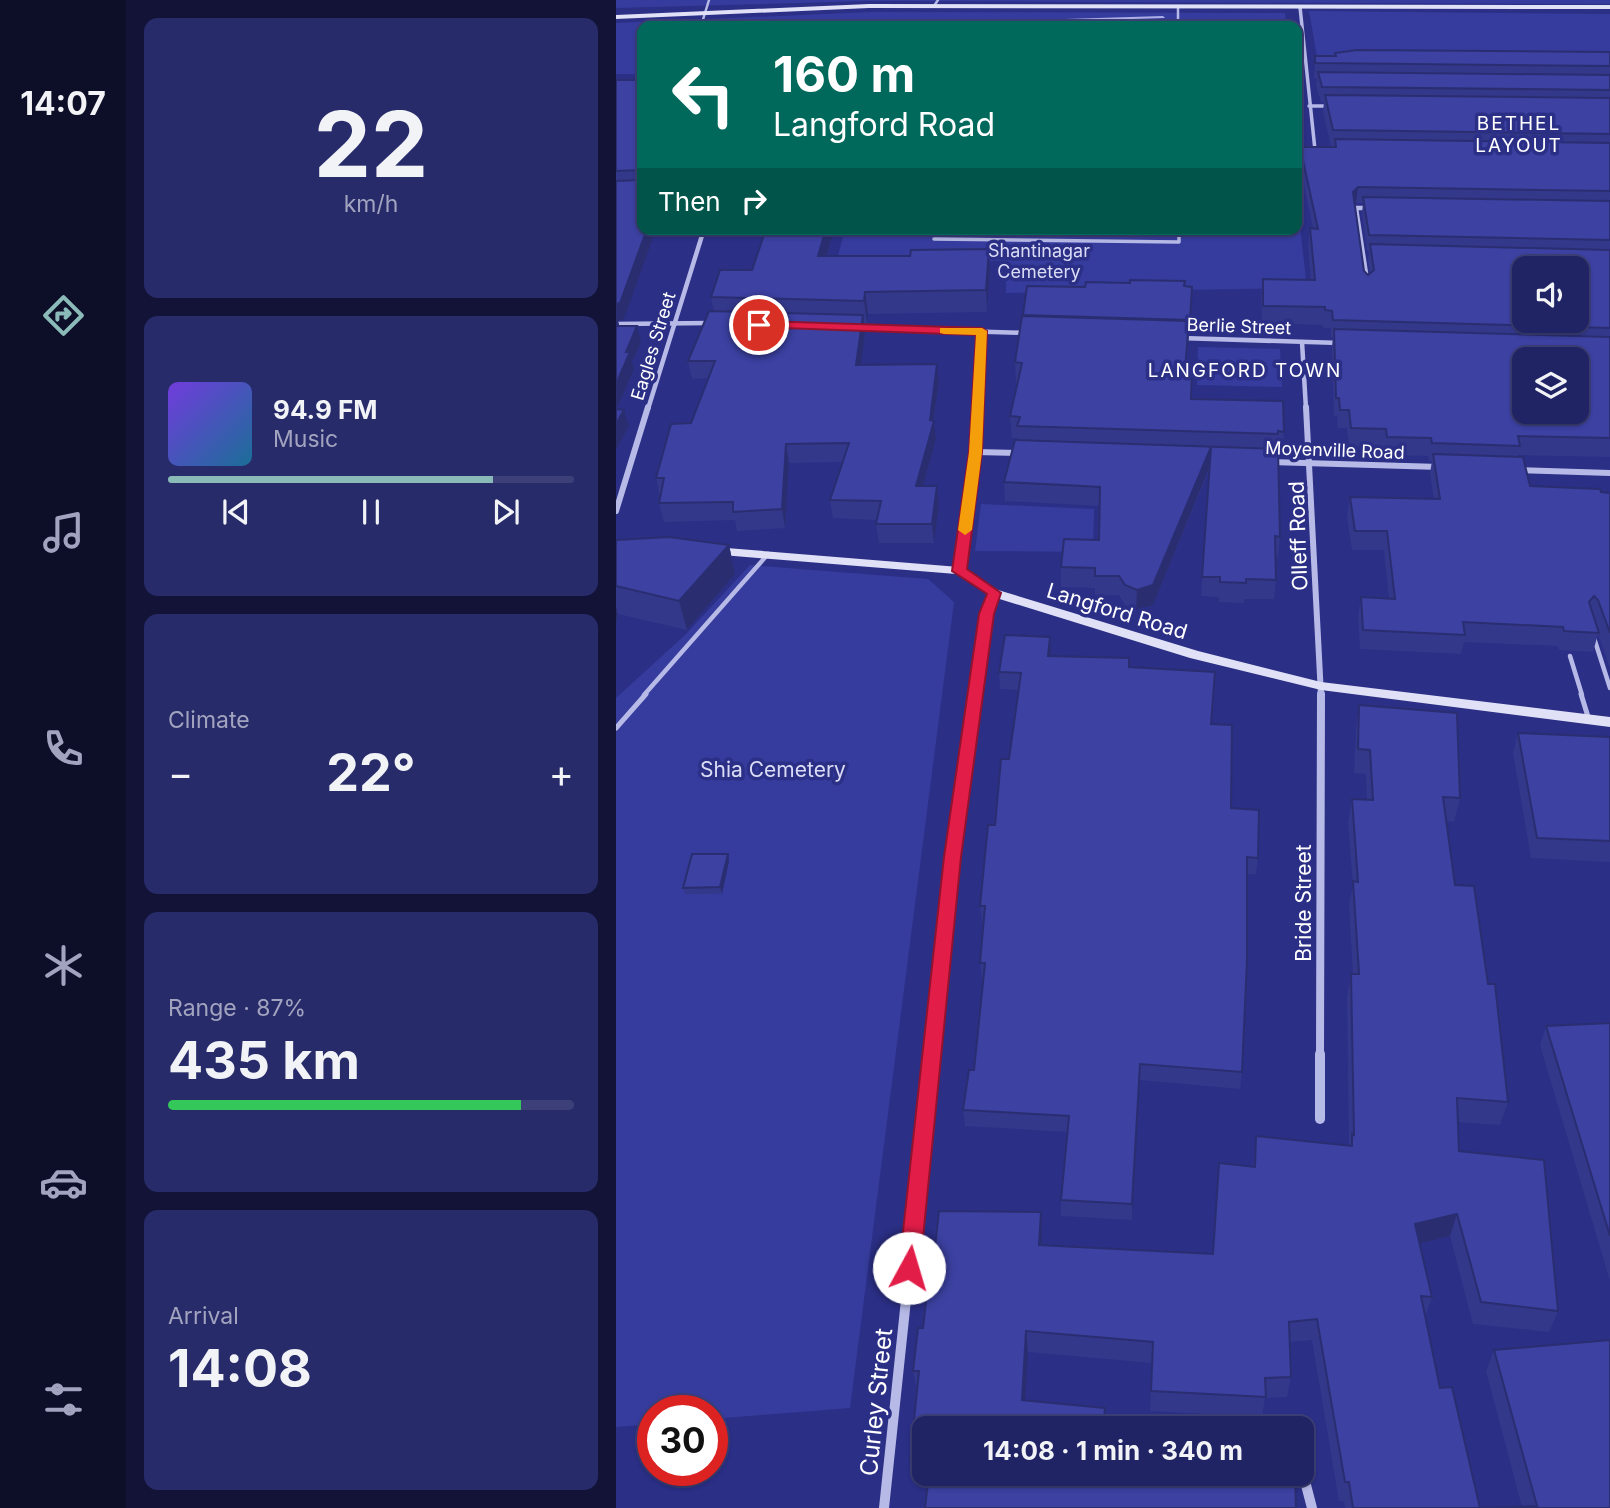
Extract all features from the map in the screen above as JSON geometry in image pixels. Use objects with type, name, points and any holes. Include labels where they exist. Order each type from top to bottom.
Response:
[{"type":"street","points":[[616,17],[936,3],[1610,7]]},
{"type":"street","points":[[1300,7],[1301,21]]},
{"type":"street","points":[[1302,34],[1315,150],[1329,150]]},
{"type":"street","points":[[1304,60],[1318,60]]},
{"type":"street","points":[[1306,82],[1320,82]]},
{"type":"street","points":[[1309,106],[1336,106]]},
{"type":"street","points":[[1367,287],[1356,208],[1382,208]]},
{"type":"street","name":"Eagles Street","points":[[616,511],[702,235]]},
{"type":"street","points":[[616,324],[717,324]]},
{"type":"street","points":[[856,328],[1038,333]]},
{"type":"street","points":[[959,571],[976,452],[982,331]]},
{"type":"street","name":"Berlie Street","points":[[1177,338],[1344,343]]},
{"type":"street","name":"Olleff Road","points":[[1302,342],[1311,463],[1321,686]]},
{"type":"street","points":[[976,452],[1032,454]]},
{"type":"street","name":"Moyenville Road","points":[[1255,461],[1447,468]]},
{"type":"street","points":[[1515,470],[1610,473]]},
{"type":"street","name":"Langford Road","points":[[699,550],[959,571],[994,593],[1195,655],[1321,686],[1610,722]]},
{"type":"street","name":"Curley Street","points":[[884,1508],[953,857],[986,614],[994,593]]},
{"type":"street","name":"Bride Street","points":[[1320,1119],[1321,686]]},
{"type":"street","points":[[1306,1486],[1312,1508]]},
{"type":"lane","points":[[703,21],[709,0]]},
{"type":"lane","points":[[1178,6],[1178,21]]},
{"type":"lane","points":[[934,239],[1179,243],[1179,235]]},
{"type":"lane","points":[[616,728],[768,554]]},
{"type":"lane","points":[[1592,632],[1610,688]]},
{"type":"lane","points":[[1570,656],[1588,720]]},
{"type":"green space","points":[[616,0],[1610,0],[1610,4],[869,1],[616,8]]},
{"type":"green space","points":[[1309,11],[1610,14],[1610,60],[1317,57]]},
{"type":"green space","points":[[871,12],[1285,13],[1286,21],[662,21]]},
{"type":"green space","points":[[637,22],[637,74],[616,74],[616,23]]},
{"type":"green space","name":"Shantinagar Cemetery","points":[[843,235],[1301,235],[1307,288],[1006,293],[1006,261],[836,263]]},
{"type":"green space","points":[[1198,347],[1280,349],[1282,387],[1197,385]]},
{"type":"green space","points":[[981,504],[1094,509],[1093,552],[975,551]]},
{"type":"green space","name":"Shia Cemetery","points":[[750,565],[928,579],[954,602],[850,1408],[728,1418],[728,1395],[637,1395],[637,1425],[616,1427],[616,698],[685,635]]},
{"type":"building","points":[[1357,50],[1610,52],[1610,66],[1315,63],[1315,56],[1336,56],[1335,53]]},
{"type":"building","points":[[1318,72],[1610,75],[1610,90],[1322,87]]},
{"type":"building","points":[[616,80],[637,80],[637,170],[616,171]]},
{"type":"building","points":[[1325,95],[1610,98],[1610,134],[1333,130]]},
{"type":"building","points":[[1335,139],[1610,143],[1610,191],[1358,187],[1353,192],[1364,271],[1368,275],[1374,270],[1370,244],[1610,250],[1610,328],[1589,327],[1589,256],[1512,256],[1512,325],[1333,320],[1332,311],[1325,310],[1325,307],[1263,306],[1263,279],[1315,280],[1310,228],[1318,229],[1302,147],[1336,147]]},
{"type":"building","points":[[637,180],[637,235],[645,235],[620,303],[616,304],[616,181]]},
{"type":"building","points":[[1363,197],[1610,201],[1610,240],[1369,235]]},
{"type":"building","points":[[764,235],[824,235],[818,256],[910,256],[911,250],[989,249],[986,290],[865,292],[864,301],[711,297],[720,270],[752,270]]},
{"type":"building","points":[[1130,280],[1185,281],[1184,286],[1192,287],[1190,320],[1023,315],[1027,286],[1085,287],[1086,282],[1130,283]]},
{"type":"building","points":[[709,311],[863,315],[856,365],[937,364],[930,420],[934,421],[916,486],[937,486],[932,524],[876,524],[881,501],[830,500],[849,443],[786,444],[782,509],[733,512],[733,502],[659,503],[664,478],[656,478],[671,424],[691,423],[715,361],[688,361]]},
{"type":"building","points":[[1022,316],[1189,321],[1185,370],[1192,370],[1191,399],[1283,401],[1284,432],[1278,431],[1278,434],[1017,426],[1020,417],[1010,416],[1022,363],[1015,362]]},
{"type":"building","points":[[616,326],[637,326],[626,352],[630,352],[616,384]]},
{"type":"building","points":[[1334,329],[1610,337],[1610,438],[1518,436],[1520,446],[1432,443],[1431,438],[1387,437],[1386,429],[1351,428],[1349,410],[1340,410],[1339,398],[1336,398]]},
{"type":"building","points":[[616,409],[624,410],[616,424]]},
{"type":"building","points":[[1015,440],[1278,449],[1280,537],[1275,536],[1276,580],[1220,582],[1220,577],[1202,577],[1211,447],[1153,585],[1137,590],[1125,585],[1119,576],[1095,576],[1095,568],[1061,567],[1064,539],[1099,540],[1100,487],[1004,482]]},
{"type":"building","points":[[1433,454],[1523,457],[1530,486],[1600,489],[1601,492],[1610,493],[1610,633],[1594,596],[1589,602],[1599,633],[1564,631],[1563,627],[1463,622],[1465,635],[1363,630],[1361,597],[1395,599],[1387,531],[1355,531],[1350,497],[1440,499]]},
{"type":"building","points":[[669,537],[729,545],[679,601],[616,586],[616,540]]},
{"type":"building","points":[[1005,635],[1050,637],[1048,656],[1129,658],[1129,667],[1215,672],[1211,724],[1232,725],[1231,808],[1259,810],[1258,858],[1247,857],[1247,960],[1242,1072],[1140,1064],[1132,1204],[1061,1200],[1069,1116],[963,1110],[969,1070],[974,1070],[985,963],[980,963],[985,906],[980,906],[988,825],[995,825],[1001,759],[1009,759],[1021,673],[999,672]]},
{"type":"building","points":[[1359,705],[1457,713],[1460,798],[1443,797],[1455,885],[1474,886],[1488,984],[1495,984],[1508,1102],[1457,1098],[1459,1151],[1544,1160],[1558,1311],[1481,1302],[1457,1214],[1415,1224],[1432,1297],[1421,1296],[1440,1388],[1452,1387],[1480,1508],[1353,1508],[1349,1482],[1345,1482],[1317,1319],[1289,1322],[1291,1377],[1265,1378],[1266,1397],[1151,1391],[1153,1342],[1026,1331],[1022,1400],[1105,1408],[1104,1416],[914,1416],[919,1371],[913,1371],[918,1328],[923,1328],[939,1211],[1041,1212],[1039,1245],[1213,1254],[1219,1163],[1255,1167],[1256,1136],[1352,1146],[1351,974],[1359,974],[1353,881],[1358,882],[1352,799],[1373,800],[1370,750],[1358,749]]},
{"type":"building","points":[[1518,733],[1610,737],[1610,841],[1537,838]]},
{"type":"building","points":[[692,854],[728,854],[720,887],[683,888]]},
{"type":"building","points":[[1610,1023],[1610,1236],[1546,1026]]},
{"type":"building","points":[[1610,1340],[1610,1508],[1480,1508],[1537,1506],[1494,1350]]},
{"type":"building","points":[[928,1486],[1295,1486],[1296,1508],[925,1508]]},
{"type":"waterway","points":[[1033,21],[1163,17]]},
{"type":"slow traffic","points":[[944,330],[982,331],[976,452],[965,530]]},
{"type":"district","name":"BETHEL LAYOUT","points":[[1519,134]]},
{"type":"district","name":"LANGFORD TOWN","points":[[1245,370]]},
{"type":"route","points":[[759,325],[982,331],[976,452],[959,571],[994,593],[986,614],[953,857],[909,1268]]}]
